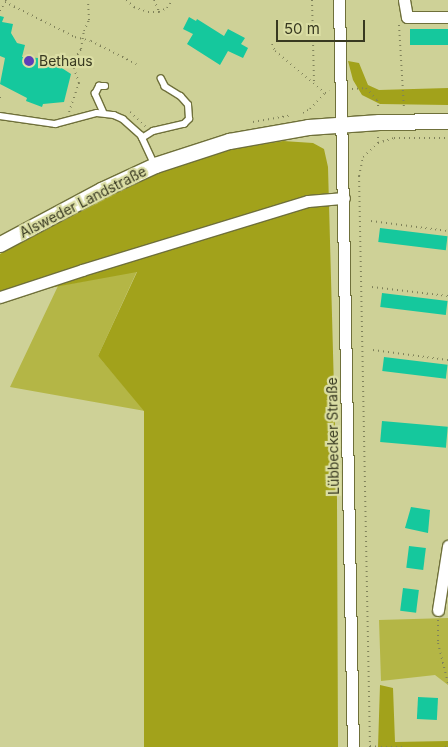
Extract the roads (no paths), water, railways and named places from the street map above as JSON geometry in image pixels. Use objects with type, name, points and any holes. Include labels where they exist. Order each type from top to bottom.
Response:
[{"type":"main road","name":"Alsweder Landstraße","points":[[0,244],[100,190],[155,165],[229,141],[308,127],[379,122],[448,121]]},
{"type":"street","name":"Lübbecker Straße","points":[[339,0],[344,198],[352,747]]},
{"type":"street","points":[[404,0],[407,16],[448,17]]},
{"type":"street","points":[[0,297],[82,270],[308,202],[344,198]]},
{"type":"street","points":[[438,610],[448,546]]},
{"type":"lane","points":[[142,138],[153,132],[184,124],[189,119],[188,105],[165,87],[161,79]]},
{"type":"lane","points":[[103,112],[94,94],[99,86],[105,86]]},
{"type":"lane","points":[[0,116],[55,124],[103,112],[123,119],[142,138],[155,165]]},
{"type":"place","name":"Bethaus","points":[[29,61]]}]
